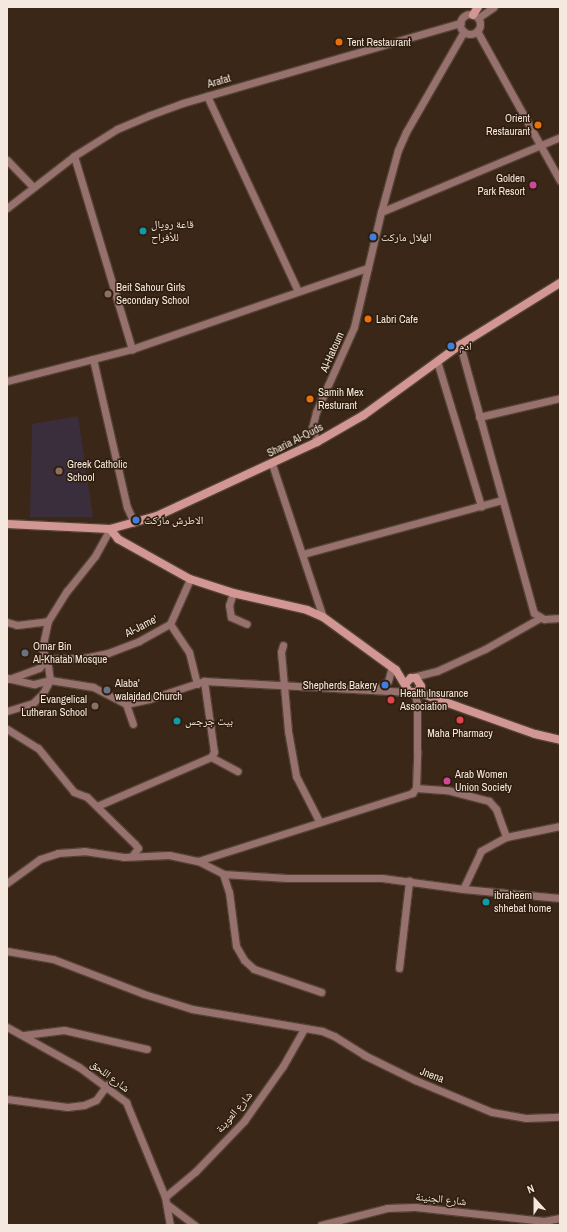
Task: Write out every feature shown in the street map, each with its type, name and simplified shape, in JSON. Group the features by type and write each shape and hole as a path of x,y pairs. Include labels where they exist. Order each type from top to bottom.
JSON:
{"main road":[{"path":"476,16 478,7"},
{"name":"Sharia Al-Quds","path":"7,524 110,529 157,516 272,464 317,442 364,415 460,345 560,283"},
{"path":"110,529 118,539 190,579 233,593 307,610 323,617 394,669 413,692 535,734 560,740"},
{"path":"394,669 413,677 421,683 413,692"},
{"path":"406,683 413,677"}],"street":[{"path":"476,16 480,27 477,32 468,34 464,31 461,24 463,18 476,16 494,7"},
{"name":"Arafat","path":"7,208 32,186 117,128 182,103 461,24"},
{"name":"Al-Hatoum","path":"317,442 312,428 316,412 354,327 381,212 406,132 464,31"},
{"path":"477,32 560,181"},
{"path":"207,96 298,292"},
{"path":"381,212 560,137"},
{"path":"74,156 132,349"},
{"path":"7,160 32,186"},
{"path":"7,380 132,349 367,268"},
{"path":"460,345 530,601 534,613 540,618"},
{"path":"93,359 127,507 134,523"},
{"path":"437,361 480,506"},
{"path":"479,417 560,398"},
{"path":"272,464 323,617"},
{"path":"303,554 502,500"},
{"path":"7,710 33,704 41,697 50,680 47,659 42,649 48,621 67,591 95,556 110,529"},
{"path":"190,579 170,624 189,652 197,684"},
{"path":"233,593 230,605 231,617 247,624"},
{"path":"307,610 313,606 316,597"},
{"path":"413,677 437,670 485,649 540,618 560,618"},
{"path":"7,622 17,625 48,621"},
{"name":"Al-Jame'","path":"47,659 84,658 108,652 139,641 170,624"},
{"path":"283,645 283,685 296,776 319,821"},
{"path":"8,678 39,668 47,659"},
{"path":"382,688 388,681 394,669"},
{"path":"421,683 437,670"},
{"path":"8,678 34,684 50,680 93,687 126,704 150,700 204,681 382,688 413,692 418,716 416,788 412,793 319,821 198,861"},
{"path":"97,806 211,757 214,752 204,681"},
{"path":"382,688 406,683"},
{"path":"126,704 133,724"},
{"path":"7,729 38,748 74,792 88,797 140,849 156,854 198,861 223,874 288,878 382,878 470,890 560,898"},
{"path":"211,757 237,771"},
{"path":"416,788 447,790 489,801 496,809 506,837"},
{"path":"463,889 481,851 506,837 560,826"},
{"path":"7,883 40,859 58,854 84,851 132,856 140,849"},
{"path":"223,874 229,892 236,946 244,960 254,969 322,992"},
{"path":"399,968 409,881"},
{"name":"Jnena","path":"7,951 53,959 124,987 192,1009 276,1022 334,1036 395,1071 492,1112 526,1118 560,1117"},
{"name":"شارع اللحق","path":"7,1027 24,1035 107,1085 126,1102 134,1117 168,1205 170,1225"},
{"name":"شارع العوينة","path":"165,1197 195,1172 244,1121 283,1066 304,1029"},
{"path":"24,1035 64,1030 147,1049"},
{"path":"7,1099 67,1107 84,1105 96,1100 107,1085"},
{"path":"168,1205 195,1225"},
{"name":"شارع الجنينة","path":"321,1225 387,1208 415,1207 544,1221 560,1218"}],"shaded area":[{"name":"Greek Catholic School","path":"78,416 93,517 30,517 32,424"}],"place":[{"name":"Tent Restaurant","path":"339,42"},
{"name":"Orient Restaurant","path":"538,125"},
{"name":"Golden Park Resort","path":"533,185"},
{"name":"قاعة رويال للأفراح","path":"143,231"},
{"name":"الهلال ماركت","path":"373,237"},
{"name":"Beit Sahour Girls Secondary School","path":"108,294"},
{"name":"Labri Cafe","path":"368,319"},
{"name":"ادم","path":"451,346"},
{"name":"Samih Mex Resturant","path":"310,399"},
{"name":"Greek Catholic School","path":"59,471"},
{"name":"الاطرش ماركت","path":"136,520"},
{"name":"Omar Bin Al-Khatab Mosque","path":"25,653"},
{"name":"Shepherds Bakery","path":"385,685"},
{"name":"Alaba' walajdad Church","path":"107,690"},
{"name":"Health Insurance Association","path":"391,700"},
{"name":"Evangelical Lutheran School","path":"95,706"},
{"name":"Maha Pharmacy","path":"460,720"},
{"name":"بيت جرجس","path":"177,721"},
{"name":"Arab Women Union Society","path":"447,781"},
{"name":"ibraheem shhebat home","path":"486,902"}]}
